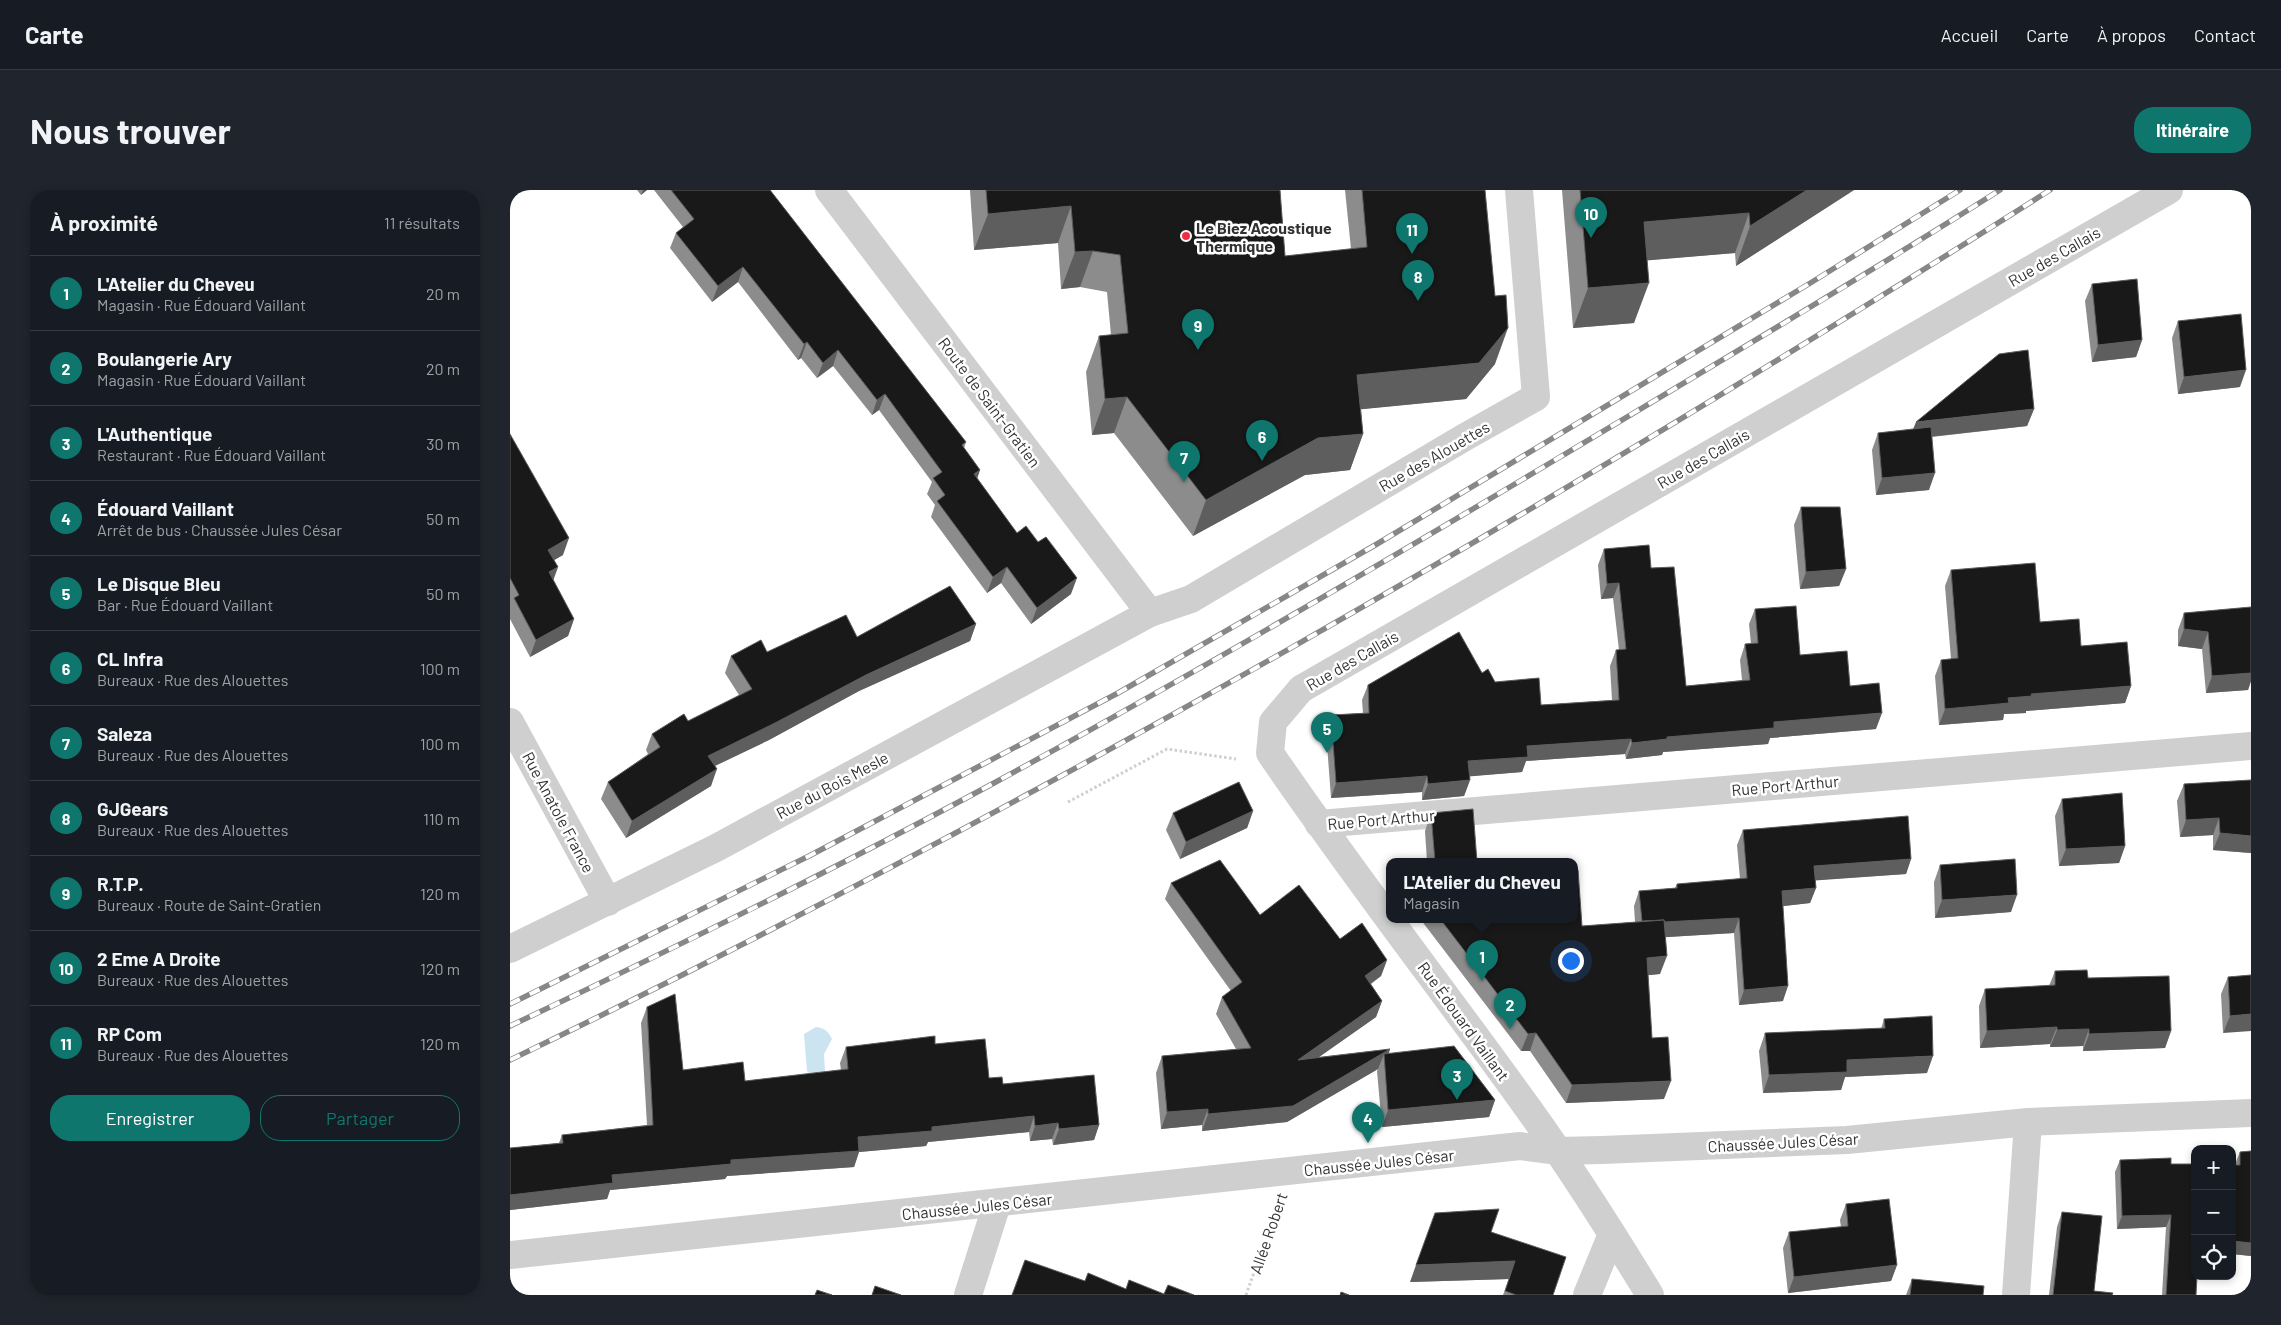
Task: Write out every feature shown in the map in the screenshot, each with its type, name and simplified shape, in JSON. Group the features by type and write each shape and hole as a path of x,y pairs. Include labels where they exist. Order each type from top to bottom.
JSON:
{"street":[{"name":"Route de Saint-Gratien","path":"829,190 1150,613"},
{"name":"Rue des Alouettes","path":"1150,613 1167,609 1203,593 1464,437 1536,397 1520,190"},
{"name":"Rue des Callais","path":"1270,753 1273,722 1301,689 2169,190"},
{"name":"Rue du Bois Mesle","path":"510,949 716,848 1150,613"},
{"name":"Rue Anatole France","path":"510,722 608,902"},
{"name":"Rue Port Arthur","path":"1319,824 2251,746"},
{"name":"Rue Édouard Vaillant","path":"1270,753 1386,916"},
{"name":"Rue Édouard Vaillant","path":"1391,923 1557,1151 1650,1295"},
{"name":"Chaussée Jules César","path":"510,1255 997,1204 1520,1146 1557,1151 1848,1140 2028,1122 2251,1113"},
{"path":"2016,1295 2028,1122"},
{"path":"968,1295 997,1204"},
{"path":"1588,1295 1612,1234"}],"path":[{"path":"1068,802 1167,749 1238,759"},
{"name":"Allée Robert","path":"1246,1295 1289,1172"}],"water":[{"path":"816,1027 826,1030 832,1039 824,1054 825,1072 820,1076 811,1075 807,1071 804,1034"}],"building":[{"path":"671,190 770,190 966,442 962,445 980,470 974,474 1017,533 1026,526 1038,542 1046,537 1077,578 1037,608 1007,567 993,577 937,501 945,495 933,478 942,472 885,394 877,400 838,350 823,363 807,342 804,344 743,267 718,286 676,233 694,219"},
{"path":"986,190 1280,190 1285,256 1367,247 1362,190 1485,190 1495,296 1506,295 1508,328 1479,363 1357,375 1363,434 1318,438 1206,500 1127,397 1105,399 1099,336 1128,333 1120,255 1093,251 1075,252 1071,206 988,214"},
{"path":"1580,190 1807,190 1750,226 1749,213 1644,222 1649,283 1588,288"},
{"path":"2137,279 2142,340 2098,345 2092,284"},
{"path":"2241,314 2246,370 2184,377 2178,321"},
{"path":"2028,350 2034,409 1916,422 1999,354"},
{"path":"1931,427 1935,473 1882,478 1878,433"},
{"path":"510,434 569,538 548,550 558,567 549,572 574,619 536,640 514,598 519,595 510,578"},
{"path":"1801,507 1840,507 1846,569 1806,572"},
{"path":"1649,545 1651,568 1674,567 1686,686 1750,680 1745,644 1758,643 1755,609 1796,606 1800,655 1847,651 1850,686 1879,683 1882,713 1774,722 1774,728 1667,737 1667,739 1632,743 1631,739 1527,746 1528,757 1468,761 1470,780 1428,784 1427,776 1336,783 1331,715 1369,713 1368,685 1459,632 1482,673 1488,669 1495,682 1539,678 1541,705 1619,700 1616,650 1626,649 1619,583 1607,584 1604,549"},
{"path":"2035,563 2040,622 2079,619 2081,646 2127,642 2131,686 2031,694 2032,696 2008,698 2009,703 1945,709 1941,660 1958,658 1951,570"},
{"path":"950,586 976,624 866,675 708,756 717,769 632,821 608,782 660,747 652,734 684,714 688,721 752,689 731,656 761,640 767,652 846,615 857,637"},
{"path":"2251,607 2251,673 2212,676 2208,632 2184,629 2184,613"},
{"path":"2251,780 2251,836 2220,833 2219,818 2186,820 2184,784"},
{"path":"1239,782 1253,811 1186,842 1173,813"},
{"path":"2122,793 2125,846 2066,849 2062,799"},
{"path":"1473,809 1477,858 1435,858 1431,813"},
{"path":"1908,816 1911,859 1814,866 1816,888 1782,891 1788,986 1744,990 1739,918 1664,922 1664,920 1642,921 1639,891 1677,888 1677,884 1747,878 1743,830"},
{"path":"2015,859 2017,895 1942,900 1940,865"},
{"path":"1220,860 1260,915 1299,885 1340,939 1362,923 1387,960 1365,976 1382,1001 1298,1060 1390,1049 1293,1106 1208,1114 1208,1109 1167,1112 1162,1056 1251,1048 1222,997 1242,982 1171,883"},
{"path":"1578,870 1582,926 1664,920 1667,956 1647,958 1652,1038 1668,1037 1671,1081 1572,1085 1536,1033 1528,1034 1443,923 1578,923"},
{"path":"2087,970 2088,978 2169,976 2171,1031 2089,1034 2089,1029 2057,1030 2057,1027 1987,1031 1985,989 2055,985 2055,971"},
{"path":"2251,975 2251,1014 2230,1016 2228,977"},
{"path":"675,994 683,1070 743,1062 745,1081 848,1069 846,1047 935,1036 935,1044 985,1039 989,1078 1002,1077 1003,1084 1094,1075 1099,1125 1059,1129 1058,1123 1035,1126 1034,1116 932,1127 932,1131 858,1137 859,1151 731,1160 731,1164 612,1175 613,1183 510,1195 510,1148 563,1143 562,1135 653,1125 647,1007"},
{"path":"1932,1016 1933,1056 1847,1060 1847,1072 1769,1075 1765,1033 1885,1028 1884,1019"},
{"path":"1454,1046 1495,1100 1388,1110 1384,1054"},
{"path":"2251,1151 2251,1243 2236,1241 2236,1165 2240,1165 2240,1152"},
{"path":"2171,1158 2171,1164 2191,1164 2191,1280 2197,1280 2196,1295 2166,1295 2171,1215 2122,1216 2120,1160"},
{"path":"1889,1199 1897,1265 1794,1277 1789,1232 1848,1226 1846,1204"},
{"path":"1499,1209 1491,1232 1566,1257 1553,1295 1516,1295 1505,1291 1515,1261 1416,1265 1435,1213"},
{"path":"2062,1212 2102,1216 2094,1291 2113,1293 2112,1295 2053,1295"},
{"path":"1025,1260 1085,1281 1088,1273 1126,1289 1129,1280 1164,1294 1168,1285 1194,1295 1012,1295"},
{"path":"1912,1279 1984,1286 1983,1295 1910,1295"},
{"path":"875,1286 901,1295 872,1295"},
{"path":"817,1290 832,1295 815,1295"}],"railway":[{"path":"510,1004 809,856 1118,693 1377,544 1812,282 1960,190"},
{"path":"510,1026 693,938 814,877 994,783 1137,704 1490,499 1836,292 2000,190"},
{"path":"510,1060 708,962 905,860 1099,755 1292,647 1674,423 1863,308 2050,190"}],"place":[{"name":"Le Biez Acoustique Thermique","path":"1186,236"},
{"name":"2 Eme A Droite","path":"1591,238"},
{"name":"RP Com","path":"1412,254"},
{"name":"GJGears","path":"1418,301"},
{"name":"R.T.P.","path":"1198,350"},
{"name":"CL Infra","path":"1262,461"},
{"name":"Saleza","path":"1184,482"},
{"name":"Le Disque Bleu","path":"1327,753"},
{"name":"L'Atelier du Cheveu","path":"1482,981"},
{"name":"Boulangerie Ary","path":"1510,1029"},
{"name":"L'Authentique","path":"1457,1100"},
{"name":"Édouard Vaillant","path":"1368,1143"}]}
